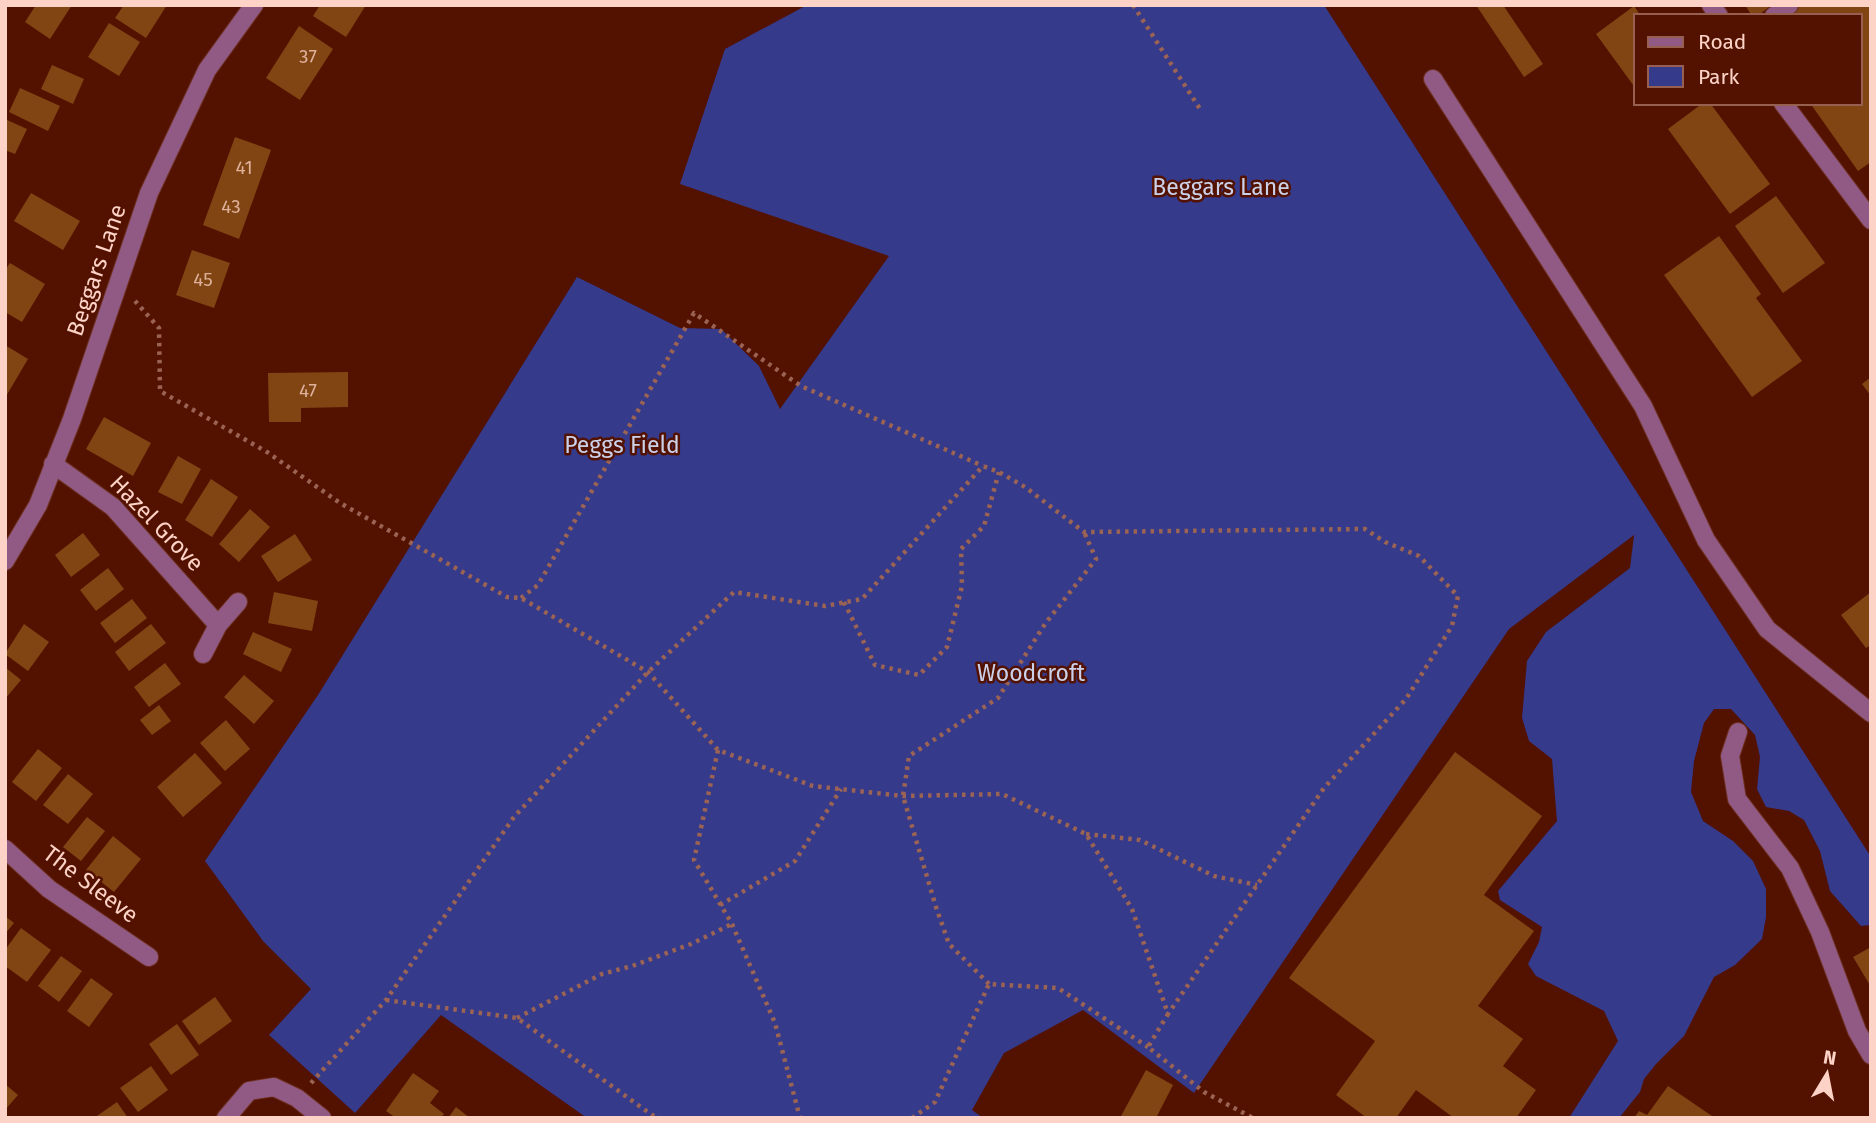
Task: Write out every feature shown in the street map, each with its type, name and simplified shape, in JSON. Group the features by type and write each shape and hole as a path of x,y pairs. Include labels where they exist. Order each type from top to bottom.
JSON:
{"street":[{"name":"Beggars Lane","path":"5,561 38,505 72,419 149,193 207,70 254,5"},
{"path":"1433,79 1643,406 1706,540 1767,629 1871,713"},
{"path":"1785,105 1871,220"},
{"name":"Hazel Grove","path":"53,464 113,507 218,625"},
{"path":"203,654 218,625 238,602"},
{"path":"1738,732 1730,756 1737,799 1790,868 1820,932 1857,1031 1871,1055"},
{"name":"The Sleeve","path":"5,849 50,888 149,957"},
{"path":"226,1118 249,1091 274,1087 297,1098 322,1118"}],"path":[{"path":"1133,5 1202,112"},
{"path":"118,282 159,328 160,391 267,452 340,503 507,597 521,598 648,672 718,750 813,786 903,796 1002,794 1086,834 1140,840 1214,876 1257,885"},
{"path":"521,598 538,585 694,313 801,386 999,472 1025,487 1084,532 1096,559 1045,624 998,698 909,756 903,796 949,944 989,984 1058,988 1148,1047 1204,1092 1253,1118"},
{"path":"297,1098 386,1000 514,817 648,672 734,592 825,606 862,599 983,466"},
{"path":"844,602 875,665 919,675 947,647 962,586 961,549 984,526 999,472"},
{"path":"1084,532 1365,530 1385,542 1419,556 1458,596 1452,626 1406,699 1324,788 1148,1047"},
{"path":"718,750 694,860 732,924 775,1023 800,1118"},
{"path":"720,905 795,861 841,789"},
{"path":"1086,834 1132,909 1168,1014"},
{"path":"517,1018 602,974 691,944 732,924"},
{"path":"912,1118 935,1102 989,984"},
{"path":"386,1000 517,1018 652,1115 660,1118"}],"green space":[{"path":"807,5 1324,5 1871,857 1871,925 1861,926 1830,891 1820,851 1804,820 1789,811 1766,807 1757,789 1760,757 1755,735 1731,709 1714,709 1704,723 1694,761 1691,792 1703,821 1733,841 1753,861 1766,889 1766,917 1762,939 1735,965 1714,977 1684,1036 1644,1079 1640,1092 1619,1118 1569,1118 1618,1041 1604,1011 1536,976 1528,964 1539,942 1542,927 1500,900 1498,891 1557,821 1552,759 1529,741 1522,718 1527,661 1546,632 1630,568 1634,535 1509,629 1194,1093 1083,1010 1004,1053 972,1110 983,1118 587,1118 441,1015 355,1113 269,1035 311,989 263,941 205,861 318,695 577,277 680,328 721,329 759,366 780,409 889,256 680,184 725,49"}],"building":[{"path":"36,5 72,5 50,39 25,22"},
{"path":"124,5 167,5 146,38 115,18"},
{"path":"320,5 366,5 346,37 313,16"},
{"path":"1476,5 1503,5 1543,64 1524,77"},
{"path":"1745,5 1772,5 1760,14 1751,14"},
{"path":"1800,5 1871,5 1871,162 1858,171 1811,105 1862,105 1862,14 1788,14"},
{"path":"1634,6 1640,14 1634,14 1634,86 1596,34"},
{"path":"109,23 140,42 119,76 88,57"},
{"path":"299,26 333,49 300,100 266,78"},
{"path":"52,65 84,79 73,104 41,89"},
{"path":"20,88 60,106 48,131 9,112"},
{"path":"1700,105 1711,105 1770,184 1730,214 1668,129"},
{"path":"5,119 27,129 15,154 5,150"},
{"path":"235,137 271,150 239,239 203,225"},
{"path":"31,193 80,221 63,250 14,221"},
{"path":"1776,196 1825,263 1783,293 1735,226"},
{"path":"1719,236 1761,294 1756,298 1802,361 1752,397 1664,275"},
{"path":"192,250 230,263 214,308 176,295"},
{"path":"10,263 45,284 22,322 5,312 5,270"},
{"path":"5,345 28,359 5,398"},
{"path":"348,372 348,407 301,408 301,422 269,422 268,373"},
{"path":"1871,377 1871,396 1862,384"},
{"path":"104,417 151,443 133,476 86,449"},
{"path":"178,456 201,469 182,504 158,492"},
{"path":"211,479 238,497 212,537 185,520"},
{"path":"250,509 270,527 239,562 219,544"},
{"path":"83,533 100,555 71,577 55,555"},
{"path":"295,534 312,560 278,582 261,556"},
{"path":"108,568 124,589 96,611 80,590"},
{"path":"274,592 318,601 312,631 268,623"},
{"path":"1871,592 1871,645 1866,648 1841,615"},
{"path":"132,599 147,618 115,643 100,623"},
{"path":"24,624 49,642 28,671 5,654"},
{"path":"151,624 166,643 129,671 115,652"},
{"path":"253,632 292,649 281,672 243,654"},
{"path":"165,663 181,684 149,707 134,687"},
{"path":"5,667 21,680 5,699"},
{"path":"244,675 274,701 254,724 224,697"},
{"path":"159,705 171,721 152,735 140,720"},
{"path":"226,720 250,749 225,771 200,743"},
{"path":"38,749 62,768 36,801 12,782"},
{"path":"1455,752 1542,816 1484,895 1534,931 1478,1006 1523,1039 1503,1066 1536,1090 1516,1118 1454,1118 1416,1090 1396,1118 1367,1118 1336,1095 1375,1041 1289,978"},
{"path":"195,753 222,783 183,817 157,787"},
{"path":"68,774 93,794 68,824 43,805"},
{"path":"87,817 105,831 81,861 63,847"},
{"path":"113,836 141,859 114,892 86,870"},
{"path":"5,916 14,923 5,934"},
{"path":"21,928 51,950 27,982 5,966 5,950"},
{"path":"1871,947 1871,987 1853,957"},
{"path":"61,956 82,971 59,1002 38,986"},
{"path":"91,978 113,994 89,1027 67,1011"},
{"path":"215,997 232,1021 199,1045 182,1021"},
{"path":"177,1024 199,1055 171,1075 149,1044"},
{"path":"151,1066 168,1090 138,1112 120,1088"},
{"path":"1146,1070 1173,1085 1156,1118 1120,1118"},
{"path":"413,1073 439,1091 430,1103 444,1114 441,1118 396,1118 386,1111"},
{"path":"5,1084 18,1095 5,1110"},
{"path":"1668,1086 1715,1118 1634,1118 1639,1111 1647,1115"},
{"path":"117,1102 128,1118 94,1118"},
{"path":"456,1107 470,1118 448,1118"}],"park label":[{"name":"Peggs Field","path":"622,445"},
{"name":"Woodcroft","path":"1031,673"}]}
